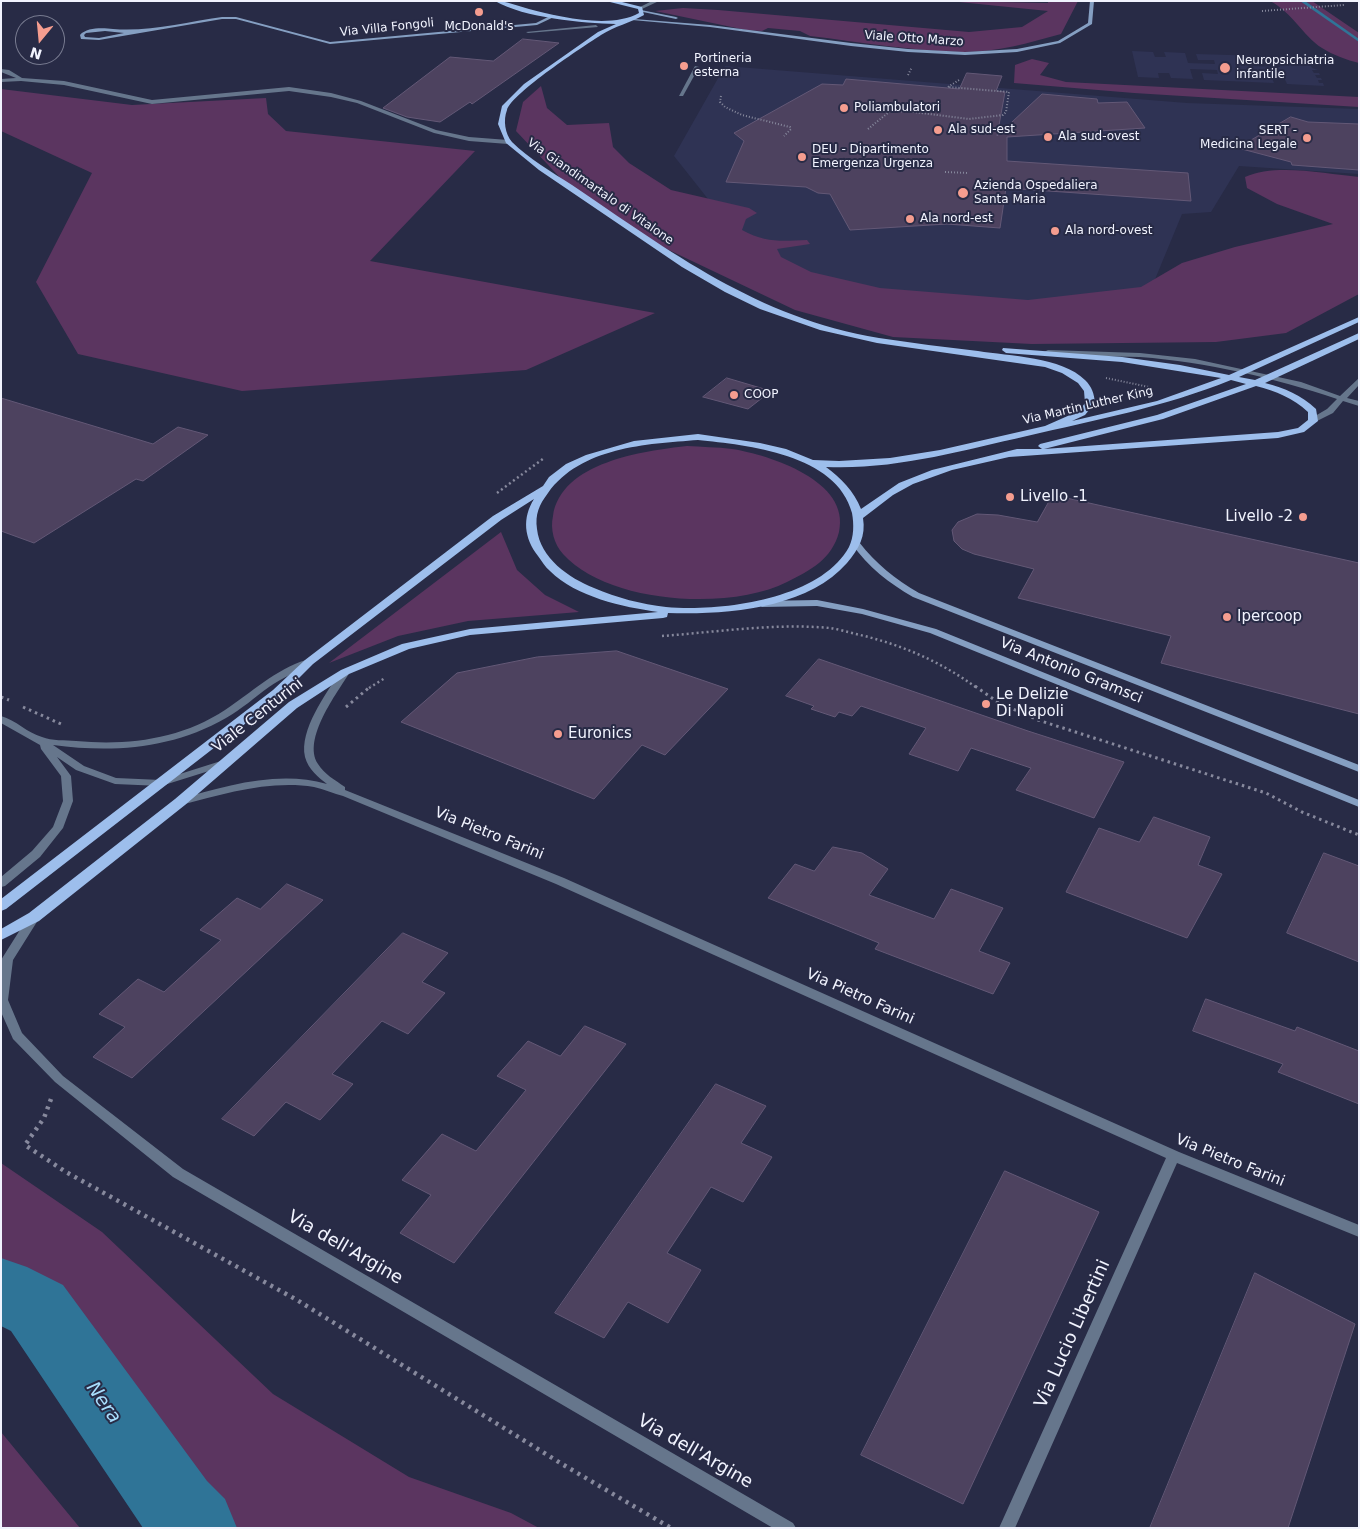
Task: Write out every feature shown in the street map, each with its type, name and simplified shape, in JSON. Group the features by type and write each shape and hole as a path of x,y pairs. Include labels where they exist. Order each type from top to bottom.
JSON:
{"main road":[{"path":"498,1 518,8 596,27 634,20 640,17 642,9 630,3 609,1"},
{"name":"Via Giandimartalo di Vitalone","path":"624,22 596,27 557,65 526,85 504,107 501,124 508,142 542,168 685,265 728,290 763,307 823,328"},
{"name":"Via Martin Luther King","path":"810,463 832,465 881,463 936,455 1116,414 1180,396 1275,358 1359,319"},
{"path":"823,328 986,349 1140,360 1282,390 1303,400 1313,411 1313,421 1301,430 1278,435 1009,454"},
{"path":"823,328 901,344 1029,360 1065,371 1081,381 1089,391 1090,402 1082,413 1049,428"},
{"name":"Via Martin Luther King","path":"859,516 883,497 909,482 957,466 1130,425 1197,406 1295,367 1359,336"},
{"path":"698,437 739,440 777,449 810,463 834,478 850,496 859,516 856,544 837,569 805,590 762,604 732,610 700,612 643,607 593,592 555,570 534,543 531,514 545,488 560,473 580,461 615,448 655,440 698,437"},
{"name":"Viale Centurini","path":"1,906 277,693 309,662 497,518 545,488"},
{"name":"Viale Centurini","path":"1,935 34,917 180,802 224,762 293,705 345,672 406,646 470,632 700,612"}],"street":[{"path":"642,9 656,1"},
{"name":"Viale Otto Marzo","path":"634,20 709,26 903,50 955,53 996,52 1042,47 1076,36 1090,24 1092,1"},
{"name":"Viale Otto Marzo","path":"642,9 709,26"},
{"name":"Via Villa Fongoli","path":"135,32 105,30 85,32 82,35 84,38 99,39 222,18 236,18 330,43 537,24 554,16"},
{"name":"Via Giandimartalo di Vitalone","path":"528,32 596,27"},
{"path":"681,95 697,67"},
{"path":"1,70 7,71 21,80"},
{"path":"1,81 21,80 64,83 152,102 290,89 331,95 359,102 434,131 469,139 508,142"},
{"path":"1048,352 1115,353 1195,361 1298,384 1359,404"},
{"path":"1313,421 1330,411 1359,380"},
{"name":"Via Antonio Gramsci","path":"856,544 869,563 892,581 916,595 1359,769"},
{"name":"Via Antonio Gramsci","path":"762,604 817,603 863,612 933,631 1359,804"},
{"path":"39,740 83,747 128,747 176,737 223,716 268,684 309,662"},
{"name":"Via Pietro Farini","path":"345,672 320,713 310,738 310,759 323,776 348,794"},
{"path":"1,719 39,740 80,768 115,781 161,783 224,762"},
{"path":"1,883 36,854 58,828 68,801 66,776 39,740"},
{"name":"Via Pietro Farini","path":"180,802 233,787 270,782 314,784 348,794 560,880 1174,1156 1359,1232"},
{"name":"Via dell'Argine","path":"34,917 7,960 2,1000 18,1036 59,1079 178,1173 788,1528"},
{"name":"Via Lucio Libertini","path":"1007,1528 1174,1156"}],"path":[{"path":"1262,11 1344,5"},
{"path":"868,128 889,112 905,111 969,119 1003,115 1006,112 1009,92 948,87 957,84 959,80"},
{"path":"721,96 720,102 722,105 736,112 754,119 790,127 791,129 784,136"},
{"path":"945,172 969,173"},
{"path":"490,499 549,456"},
{"path":"660,636 784,627 831,628 884,640 911,650 952,670 999,703 1038,720 1266,794 1302,812 1359,835"},
{"path":"320,713 349,706 370,687 386,677"},
{"path":"1,697 10,701"},
{"path":"19,705 64,725"},
{"path":"59,1079 44,1118 25,1145 66,1172 297,1300 562,1464 671,1528"}],"shaded area":[{"path":"949,1 1048,3 1048,1 1078,1 1061,34 1025,44 976,52 925,50 810,36 800,31 768,28 762,31 746,30 655,11 683,8 718,10 969,32 1022,27 1048,11"},
{"path":"1270,1 1312,1 1359,33 1359,63 1340,57 1322,48 1292,18"},
{"name":"Neuropsichiatria infantile","path":"1132,51 1153,52 1155,57 1166,57 1164,52 1185,53 1188,63 1215,64 1214,60 1198,60 1196,54 1264,56 1267,63 1251,62 1252,66 1280,67 1275,57 1312,59 1308,60 1312,68 1318,70 1312,70 1314,73 1319,73 1320,75 1315,75 1317,78 1321,78 1322,80 1318,80 1319,83 1323,83 1324,86 1287,84 1282,73 1255,72 1256,75 1271,76 1274,83 1204,80 1202,73 1218,74 1217,70 1190,69 1193,79 1171,78 1169,73 1158,73 1159,78 1138,77"},
{"path":"1032,59 1049,63 1040,75 1066,82 1359,97 1359,107 1134,93 1014,83 1015,65"},
{"name":"Azienda Ospedaliera Santa Maria","path":"725,66 1187,103 1359,109 1359,174 1239,166 1211,212 1182,214 1151,289 1034,303 838,287 746,247 674,156"},
{"path":"541,86 547,108 567,125 609,123 613,147 629,163 671,190 749,208 757,213 746,219 742,230 759,237 781,241 807,240 810,244 777,249 781,257 811,272 880,288 1028,300 1141,287 1182,263 1235,247 1333,224 1277,204 1247,188 1245,177 1257,173 1286,170 1359,177 1359,294 1286,333 1216,342 1032,344 893,337 795,310 652,242 567,185 516,131 523,102"},
{"path":"1,89 132,105 266,98 268,114 286,131 475,151 370,261 655,313 526,370 242,391 78,354 36,282 92,173 1,131"},
{"path":"687,446 732,449 766,457 786,464 820,485 833,498 839,514 839,532 826,557 804,573 763,591 734,597 703,599 670,598 609,584 583,571 563,554 555,541 552,521 559,498 571,483 587,471 627,456"},
{"path":"501,532 517,570 545,595 579,612 468,621 398,636 329,663"},
{"path":"1,1163 102,1232 273,1394 409,1477 511,1513 539,1528 227,1528 21,1282 1,1270"},
{"path":"1,1432 80,1528 1,1528"}],"building":[{"path":"523,39 559,43 472,104 470,102 440,122 407,117 383,108 450,57 493,61"},
{"path":"967,73 1002,76 996,91 1005,92 997,136 1042,94 1097,99 1098,103 1127,102 1145,128 1007,137 1007,161 1188,173 1191,201 1006,188 1000,228 947,224 850,230 830,194 818,193 806,187 726,182 744,141 734,133 822,84 843,85 846,79 959,89"},
{"name":"SERT - Medicina Legale","path":"1291,117 1308,122 1359,124 1359,170 1292,165 1291,162 1238,148"},
{"path":"727,378 771,391 748,409 703,397"},
{"path":"1,398 153,444 178,427 208,435 143,481 136,479 34,543 1,531"},
{"name":"Ipercoop","path":"1053,495 1359,563 1359,714 1161,663 1171,636 1018,598 1034,569 974,554 962,549 954,541 952,530 958,522 977,514 998,515 1037,522"},
{"name":"Euronics","path":"617,651 728,689 665,755 642,745 594,799 401,722 457,673 537,657"},
{"path":"819,659 1124,762 1094,818 1016,790 1031,768 971,748 958,771 909,754 926,728 861,706 852,716 839,712 835,717 811,709 814,706 786,696"},
{"path":"1154,817 1210,837 1198,865 1222,874 1187,938 1066,892 1099,828 1139,842"},
{"path":"833,847 862,853 888,869 869,895 934,919 951,889 1003,908 979,951 1010,963 993,994 875,949 879,943 768,898 795,864 814,871"},
{"path":"1324,853 1359,866 1359,962 1287,933"},
{"path":"287,884 323,900 132,1078 93,1057 125,1027 99,1014 138,979 164,992 221,940 200,930 237,898 260,909"},
{"path":"403,933 448,953 422,982 445,993 408,1034 382,1021 332,1074 353,1084 320,1120 286,1102 254,1136 222,1119"},
{"path":"1206,999 1295,1031 1297,1027 1359,1051 1359,1104 1278,1072 1283,1064 1193,1031"},
{"path":"585,1026 626,1044 454,1263 400,1233 431,1195 402,1180 442,1134 476,1151 526,1090 497,1076 528,1041 560,1056"},
{"path":"716,1084 766,1106 741,1143 772,1157 743,1202 711,1187 667,1253 701,1270 668,1323 628,1302 604,1338 555,1313"},
{"path":"1005,1171 1099,1212 963,1504 861,1455"},
{"path":"1255,1273 1355,1324 1288,1528 1150,1528"}],"waterway":[{"path":"1302,1 1359,41"},
{"name":"Nera","path":"1,1290 37,1308 178,1509 196,1528"}],"place":[{"name":"McDonald's","path":"479,12"},
{"name":"Portineria esterna","path":"684,66"},
{"name":"Neuropsichiatria infantile","path":"1225,68"},
{"name":"Poliambulatori","path":"844,108"},
{"name":"Ala sud-est","path":"938,130"},
{"name":"Ala sud-ovest","path":"1048,137"},
{"name":"SERT - Medicina Legale","path":"1307,138"},
{"name":"DEU - Dipartimento Emergenza Urgenza","path":"802,157"},
{"name":"Azienda Ospedaliera Santa Maria","path":"963,193"},
{"name":"Ala nord-est","path":"910,219"},
{"name":"Ala nord-ovest","path":"1055,231"},
{"name":"COOP","path":"734,395"},
{"name":"Livello -1","path":"1010,497"},
{"name":"Livello -2","path":"1303,517"},
{"name":"Ipercoop","path":"1227,617"},
{"name":"Le Delizie Di Napoli","path":"986,704"},
{"name":"Euronics","path":"558,734"}]}
